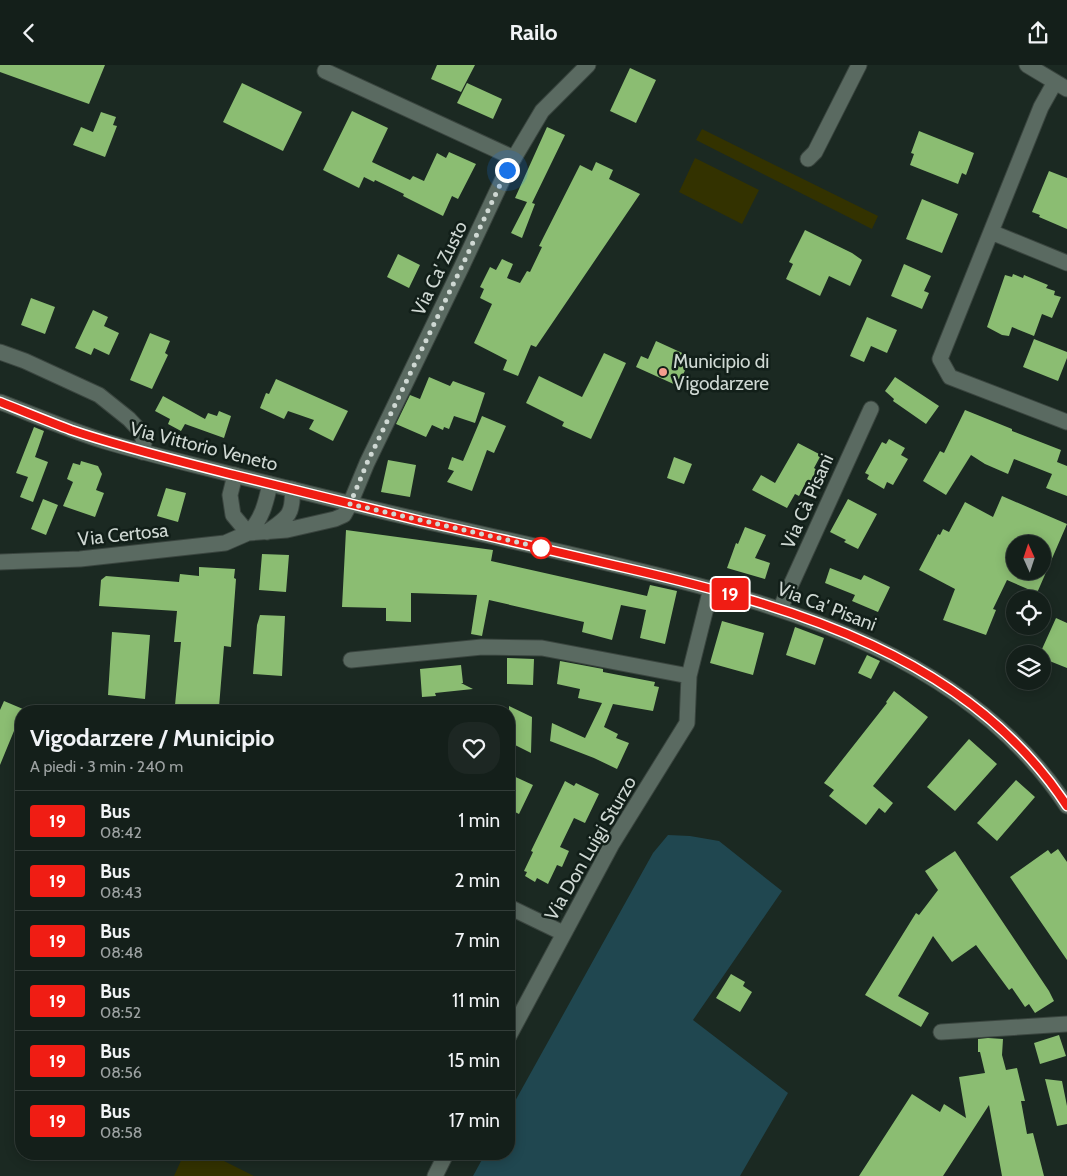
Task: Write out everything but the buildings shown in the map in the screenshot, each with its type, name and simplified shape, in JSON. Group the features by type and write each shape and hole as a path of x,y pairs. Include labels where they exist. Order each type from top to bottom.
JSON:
{"street":[{"name":"Via Ca' Zusto","path":"350,504 371,454 514,158 542,111 588,65"},
{"path":"808,159 815,152 859,65"},
{"path":"1028,65 1061,85 1041,107 940,359 950,377 1067,422"},
{"path":"325,71 514,158"},
{"path":"991,232 1067,263"},
{"path":"0,352 25,361 99,395 141,432 144,443 142,452"},
{"name":"Via Vittorio Veneto","path":"0,402 67,428 142,452 402,516"},
{"name":"Via Cà Pisani","path":"780,609 871,409"},
{"path":"234,475 230,495 233,515 248,533 256,526 264,508 270,484"},
{"path":"267,532 287,517 291,510 292,489"},
{"name":"Via Certosa","path":"0,562 80,559 225,543 248,533 287,530 335,519 344,515 350,504"},
{"name":"Via Ca' Pisani","path":"402,516 711,588 780,609 860,639 892,654 923,672 975,707 1017,745 1065,800"},
{"name":"Via Don Luigi Sturzo","path":"515,1025 612,844 687,723 689,676 711,588"},
{"path":"351,660 482,647 542,648 689,676"},
{"path":"515,910 563,933"},
{"path":"941,1032 1067,1024"},
{"path":"435,1176 443,1160"}],"shaded area":[{"path":"702,129 878,216 872,229 696,140"},
{"path":"695,158 759,190 742,224 679,192"},
{"path":"181,1160 222,1160 254,1176 174,1176"}],"water":[{"path":"668,835 690,836 719,841 782,891 693,1020 788,1093 740,1176 473,1176 482,1160 515,1160 515,1101 653,853"}],"bus line":[{"name":"19","path":"0,402 67,428 142,452 309,494 711,588 821,623 892,654 923,672 975,707 1034,763 1067,806"}],"place":[{"name":"Municipio di Vigodarzere","path":"663,372"}],"route":[{"path":"507,170 367,463 350,504 543,548 541,548"}]}
